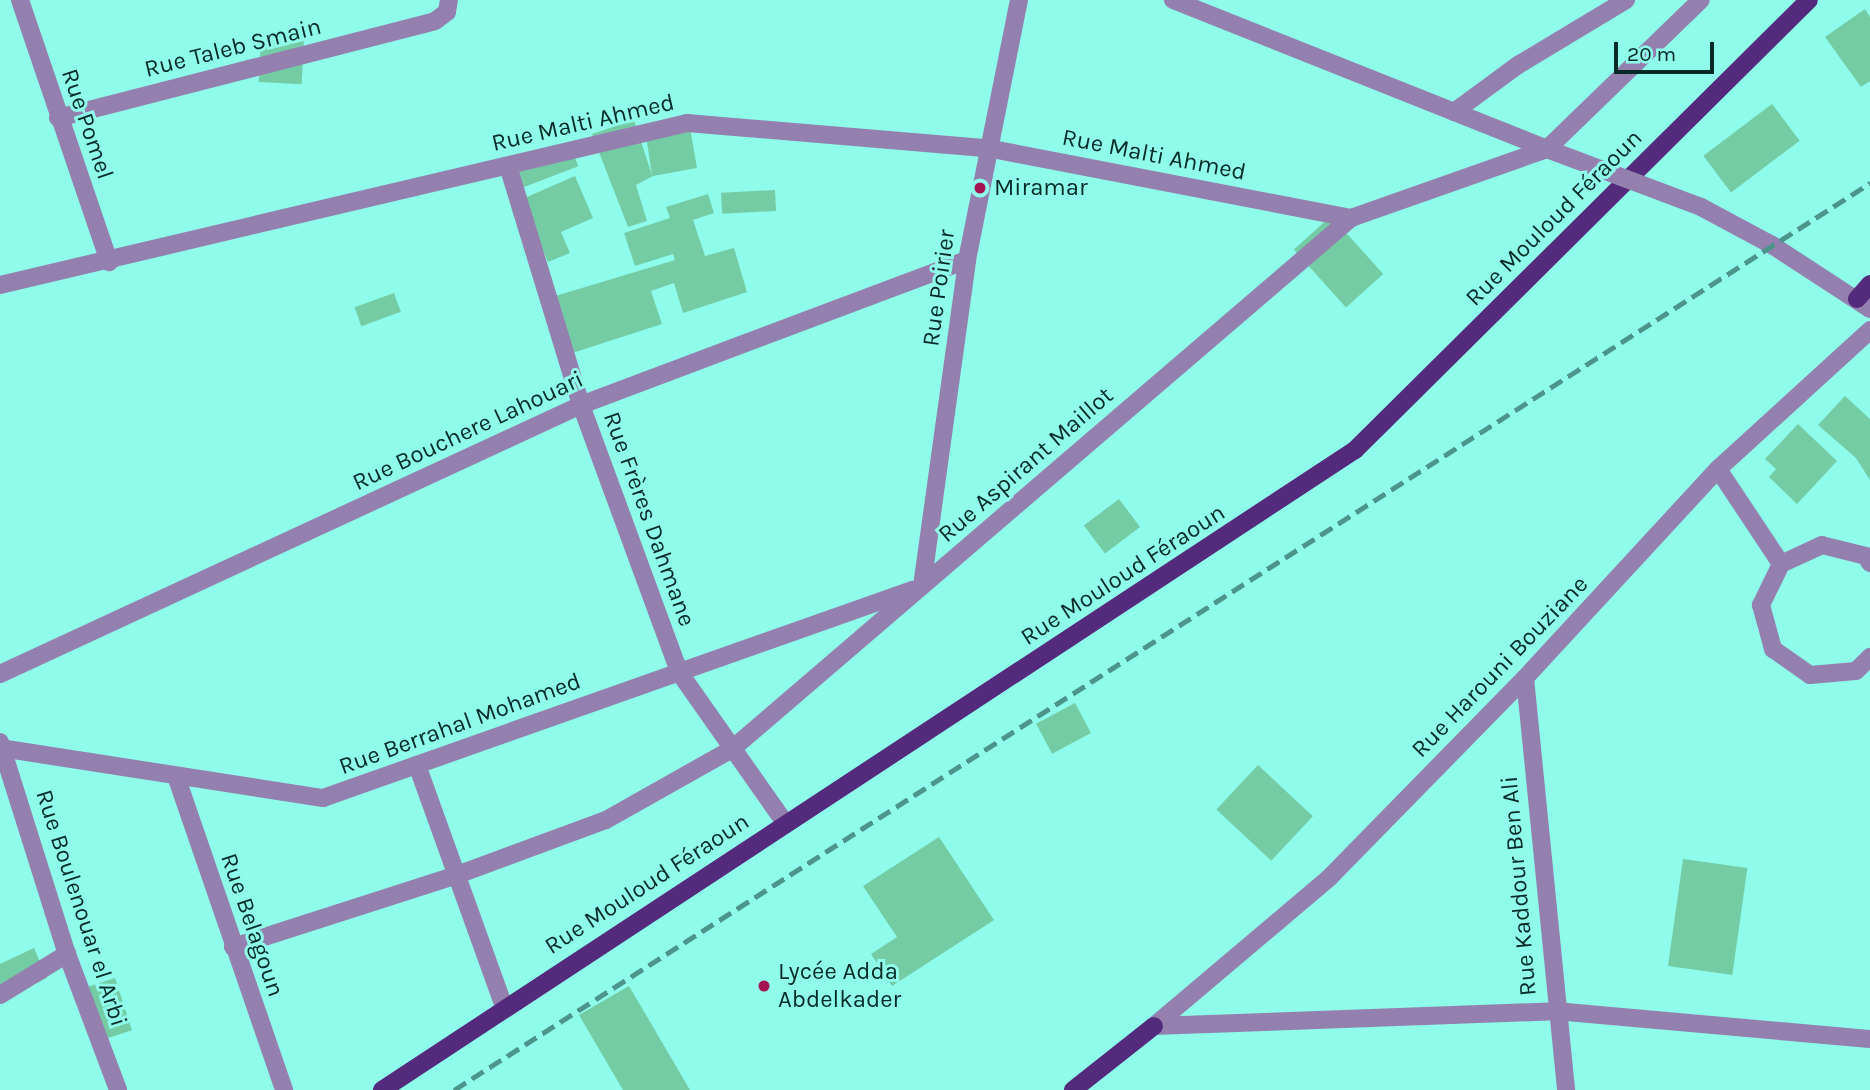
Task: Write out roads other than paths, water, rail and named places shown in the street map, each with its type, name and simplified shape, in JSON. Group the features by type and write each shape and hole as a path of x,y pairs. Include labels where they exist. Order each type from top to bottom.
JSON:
{"main road":[{"name":"Rue Mouloud Féraoun","path":"382,1090 785,823 1255,520 1354,450 1809,0"},
{"path":"1864,304 1870,284"},
{"path":"1073,1090 1154,1026"}],"street":[{"name":"Rue Pomel","path":"20,0 109,262"},
{"name":"Rue Taleb Smain","path":"58,118 435,21 447,12 449,0"},
{"name":"Rue Poirier","path":"922,586 967,260 987,148 1019,0"},
{"path":"1174,0 1547,149 1701,207 1864,304"},
{"path":"1454,112 1518,65 1626,0"},
{"path":"1352,218 1547,149 1701,0"},
{"name":"Rue Malti Ahmed","path":"0,285 109,262 687,123 987,148 1352,218"},
{"name":"Rue Frères Dahmane","path":"508,166 581,405 679,672 785,823"},
{"name":"Rue Aspirant Maillot","path":"233,947 457,875 606,820 732,749 1352,218"},
{"name":"Rue Bouchere Lahouari","path":"0,674 581,405 967,260"},
{"name":"Rue Harouni Bouziane","path":"1154,1026 1329,878 1525,678 1718,469 1870,330"},
{"path":"1718,469 1781,564"},
{"path":"1870,563 1866,556 1822,545 1781,564 1761,606 1773,649 1810,675 1856,671 1870,657"},
{"name":"Rue Berrahal Mohamed","path":"1,747 323,798 922,586"},
{"name":"Rue Kaddour Ben Ali","path":"1525,678 1555,1011 1566,1090"},
{"name":"Rue Boulenouar el Arbi","path":"1,747 67,954 118,1090"},
{"path":"417,765 504,1007"},
{"name":"Rue Belagoun","path":"176,776 284,1090"},
{"path":"0,995 67,954"},
{"path":"1154,1026 1555,1011 1870,1039"}],"railway":[{"path":"454,1090 1870,183"}],"place":[{"name":"Miramar","path":"980,188"},
{"name":"Lycée Adda Abdelkader","path":"764,986"}]}
